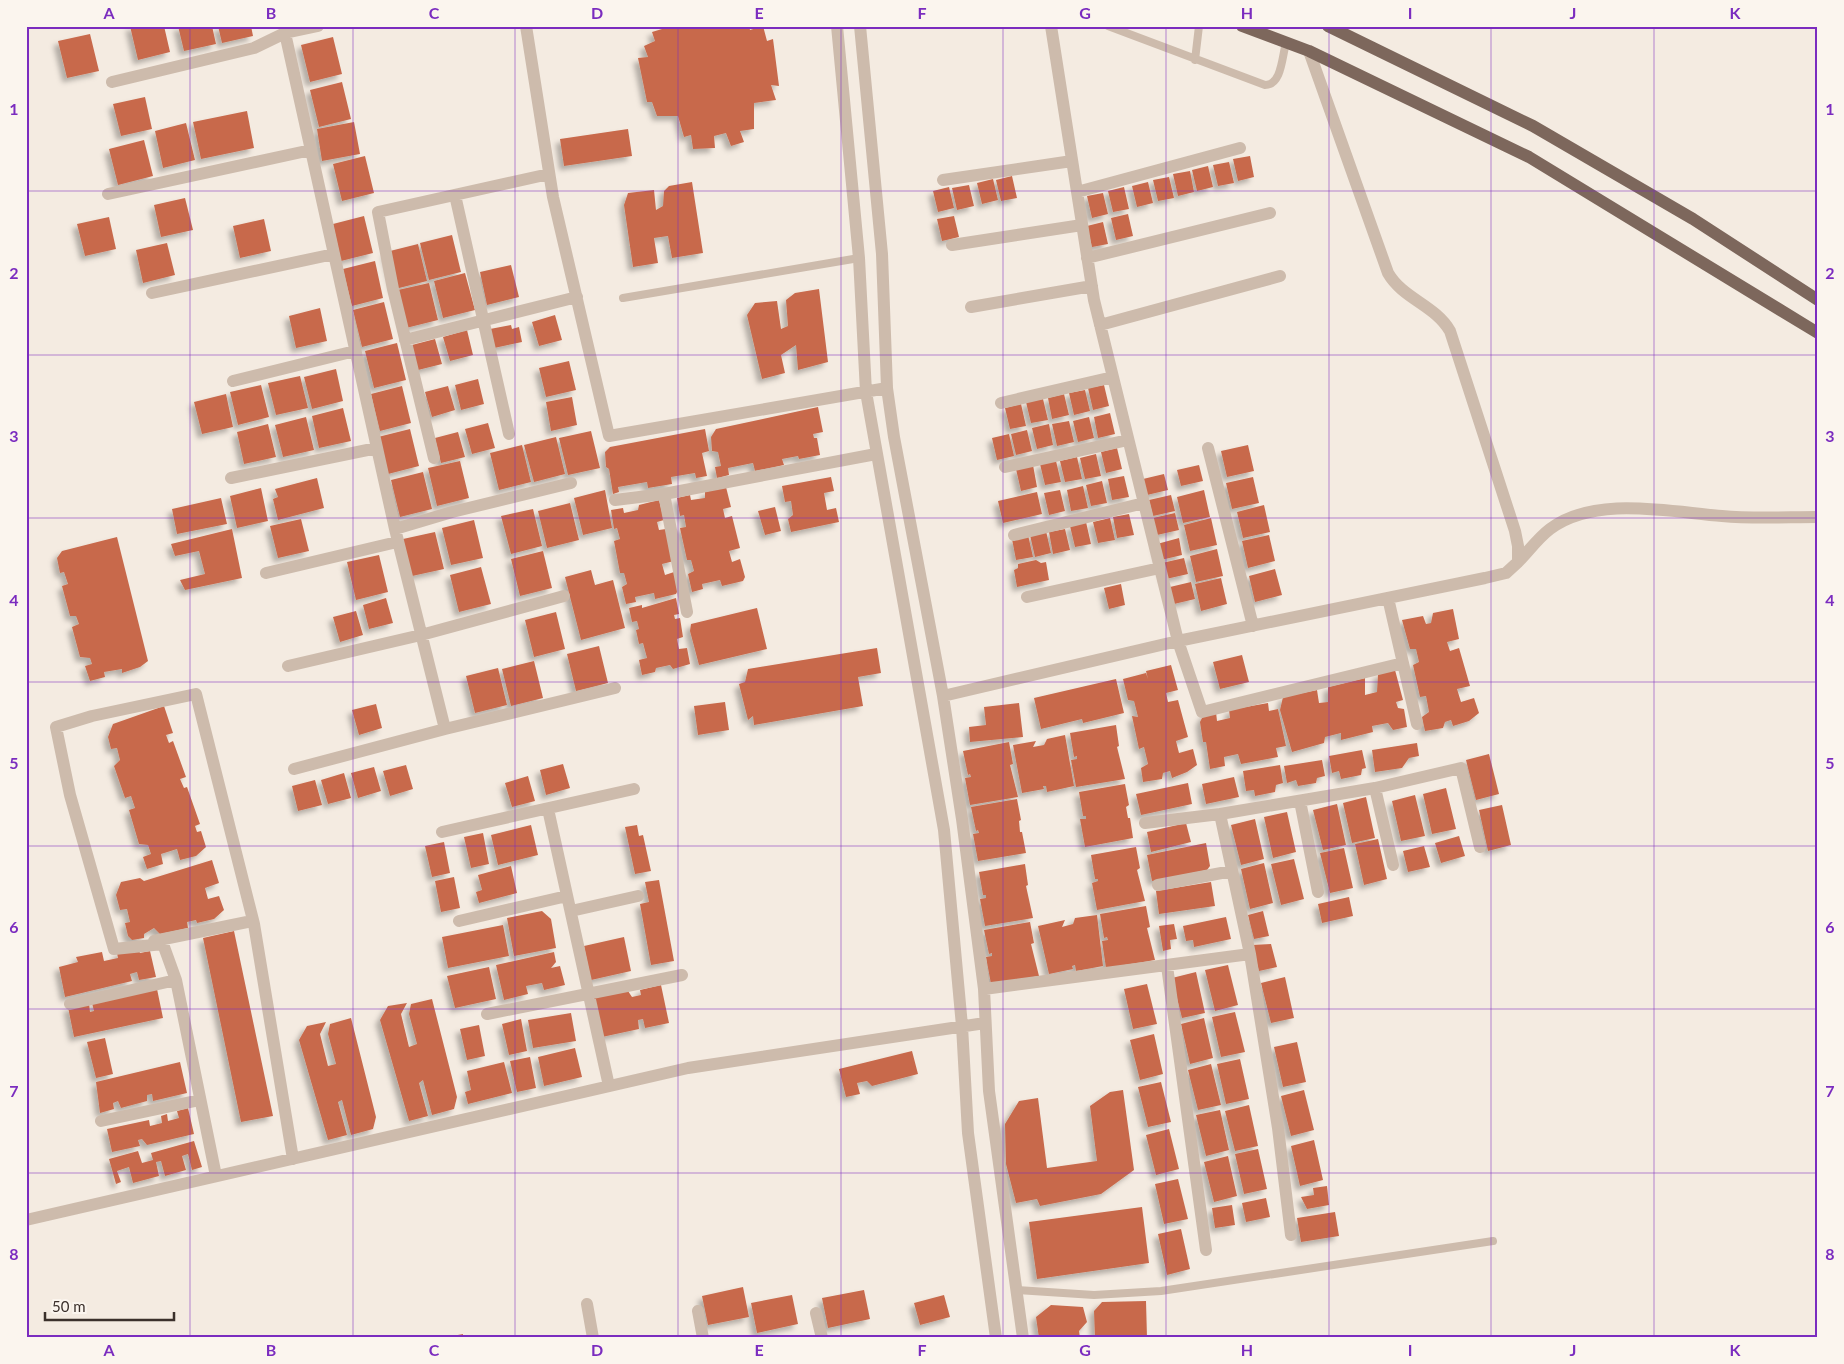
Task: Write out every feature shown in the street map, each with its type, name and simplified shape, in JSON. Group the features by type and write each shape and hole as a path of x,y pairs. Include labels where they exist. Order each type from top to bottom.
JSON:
{"main road":[{"path":"1242,26 1309,51 1529,157 1818,333"},
{"path":"1328,26 1533,126 1693,219 1818,300"}],"street":[{"path":"112,82 254,48 285,33 318,26"},
{"path":"526,26 549,174 609,436 887,388"},
{"path":"837,26 860,258 866,392 944,830 962,1026 968,1132 996,1338"},
{"path":"860,26 882,254 887,388 894,437 943,696 984,989 989,1091 1023,1338"},
{"path":"1051,26 1087,258 1100,325 1178,642 1202,712 1403,663"},
{"path":"285,33 396,536 445,729"},
{"path":"1309,51 1388,273 1401,290 1436,313 1450,331 1515,531 1518,546 1518,562"},
{"path":"1077,192 1240,148"},
{"path":"108,194 311,150"},
{"path":"943,180 1072,161"},
{"path":"434,458 405,340 378,212 549,174"},
{"path":"455,195 509,434"},
{"path":"1087,258 1270,212"},
{"path":"952,245 1082,225"},
{"path":"152,293 334,254"},
{"path":"1100,325 1280,276"},
{"path":"971,307 1092,286"},
{"path":"405,340 577,298"},
{"path":"233,381 355,351"},
{"path":"1001,403 1113,376"},
{"path":"1005,467 1128,440"},
{"path":"231,478 377,448"},
{"path":"1208,448 1253,626"},
{"path":"615,500 664,494 876,454"},
{"path":"266,573 396,536 452,512 571,482"},
{"path":"664,494 687,612"},
{"path":"1014,535 1144,503"},
{"path":"943,696 1178,642 1506,573 1550,529 1579,515 1605,509 1636,509 1723,516 1818,517"},
{"path":"1028,598 1160,568"},
{"path":"288,666 421,636 564,596"},
{"path":"1388,598 1417,724"},
{"path":"294,770 445,729 615,688"},
{"path":"114,949 70,795 56,727 92,716 196,694 252,922 293,1159"},
{"path":"1145,823 1220,814 1375,788 1461,768 1480,847"},
{"path":"1375,788 1393,865"},
{"path":"442,832 634,789"},
{"path":"1300,800 1318,892"},
{"path":"548,809 609,1086"},
{"path":"1220,814 1250,954 1278,1128 1291,1236"},
{"path":"1158,885 1232,871"},
{"path":"459,921 568,896"},
{"path":"571,911 638,896"},
{"path":"114,949 252,922"},
{"path":"114,949 163,944 176,980 216,1176"},
{"path":"984,989 1250,954"},
{"path":"1167,966 1206,1250"},
{"path":"487,1014 682,975"},
{"path":"70,1004 176,980"},
{"path":"26,1220 688,1068 985,1023"},
{"path":"102,1121 200,1100"},
{"path":"587,1304 593,1338"},
{"path":"698,1311 703,1338"},
{"path":"816,1313 822,1338"}],"lane":[{"path":"1108,26 1195,60 1269,85 1276,80 1286,42"},
{"path":"1195,60 1199,26"},
{"path":"624,298 860,258"},
{"path":"1017,1290 1094,1295 1161,1291 1493,1242"}],"building":[{"path":"130,26 164,26 170,52 138,60"},
{"path":"178,26 212,26 216,44 184,51"},
{"path":"218,26 251,26 253,36 222,43"},
{"path":"672,26 749,26 750,30 763,26 767,41 773,39 779,86 771,85 776,100 754,103 754,129 740,131 744,142 731,146 726,133 714,136 715,148 693,149 691,135 684,137 678,116 657,116 652,102 647,102 638,58 648,57 644,46 655,41 652,32"},
{"path":"90,34 99,71 67,78 58,41"},
{"path":"333,37 342,74 310,82 301,45"},
{"path":"342,82 351,119 319,127 310,90"},
{"path":"145,97 152,129 121,136 113,104"},
{"path":"247,111 254,148 201,159 193,122"},
{"path":"354,122 360,154 322,161 317,129"},
{"path":"186,123 195,160 163,168 155,131"},
{"path":"628,129 632,156 564,166 560,139"},
{"path":"144,140 153,176 118,185 109,149"},
{"path":"365,156 374,193 342,201 333,164"},
{"path":"1250,156 1254,177 1238,181 1233,159"},
{"path":"1229,162 1234,183 1218,186 1213,165"},
{"path":"1208,166 1213,187 1197,191 1192,170"},
{"path":"1190,171 1194,192 1178,196 1173,174"},
{"path":"1012,176 1017,198 1001,201 996,180"},
{"path":"1169,177 1174,198 1158,201 1153,180"},
{"path":"993,179 998,200 982,204 977,183"},
{"path":"692,182 703,253 672,258 668,236 654,238 658,263 633,267 624,205 628,193 654,190 656,210 663,206 664,191 669,186"},
{"path":"1148,182 1153,203 1137,207 1132,186"},
{"path":"969,185 974,206 957,210 952,188"},
{"path":"949,187 954,208 938,212 933,191"},
{"path":"1124,187 1129,209 1113,212 1108,191"},
{"path":"1103,193 1108,214 1092,218 1087,196"},
{"path":"185,198 193,230 161,237 154,205"},
{"path":"1128,214 1133,236 1116,240 1111,218"},
{"path":"364,216 373,253 341,261 333,224"},
{"path":"954,216 959,237 942,241 937,219"},
{"path":"109,217 116,249 85,256 77,224"},
{"path":"264,219 271,251 240,258 233,226"},
{"path":"1103,222 1108,244 1092,247 1087,226"},
{"path":"452,235 461,272 429,280 420,243"},
{"path":"167,243 175,275 143,283 136,250"},
{"path":"418,244 427,281 395,289 386,252"},
{"path":"375,261 383,298 352,306 343,269"},
{"path":"511,265 519,297 487,305 480,272"},
{"path":"465,273 475,310 443,318 434,281"},
{"path":"429,283 438,320 406,328 398,290"},
{"path":"819,289 828,362 798,370 796,345 781,355 785,373 762,379 747,315 755,303 777,301 781,329 788,326 786,300 795,293"},
{"path":"384,302 393,339 362,347 353,310"},
{"path":"320,308 327,341 296,348 289,316"},
{"path":"555,315 562,340 539,346 532,322"},
{"path":"511,325 512,329 519,327 522,342 494,348 490,329"},
{"path":"467,330 473,355 450,361 443,337"},
{"path":"435,339 442,364 418,370 412,345"},
{"path":"397,343 406,380 374,388 365,351"},
{"path":"569,361 576,390 546,397 539,368"},
{"path":"336,369 343,401 312,409 304,377"},
{"path":"300,376 308,408 276,415 268,383"},
{"path":"478,379 484,404 461,410 455,385"},
{"path":"261,385 269,417 238,425 230,392"},
{"path":"1104,385 1109,406 1093,410 1088,388"},
{"path":"402,386 411,423 380,431 371,394"},
{"path":"448,386 455,410 432,417 425,392"},
{"path":"1085,390 1090,411 1074,415 1069,393"},
{"path":"226,394 233,427 202,434 194,402"},
{"path":"1064,394 1069,415 1052,419 1048,398"},
{"path":"572,397 577,425 551,431 546,402"},
{"path":"1043,399 1048,420 1031,423 1026,402"},
{"path":"1021,404 1026,426 1010,429 1005,408"},
{"path":"818,407 823,432 813,434 814,438 817,438 820,455 799,459 798,456 782,459 784,465 755,471 753,463 728,468 729,475 717,478 715,467 721,466 718,452 712,451 711,437 716,429"},
{"path":"343,408 351,441 319,448 312,416"},
{"path":"1110,413 1115,434 1098,438 1094,417"},
{"path":"306,417 314,450 283,457 275,425"},
{"path":"1089,417 1094,438 1078,442 1073,421"},
{"path":"1069,421 1074,442 1057,446 1052,424"},
{"path":"488,423 495,448 472,454 465,429"},
{"path":"268,424 276,457 244,464 237,432"},
{"path":"1049,424 1053,445 1037,449 1032,428"},
{"path":"410,429 419,466 388,474 378,437"},
{"path":"705,429 709,451 702,453 707,476 696,478 695,473 671,477 672,484 648,488 647,482 618,487 619,492 613,494 609,469 606,467 605,452 610,447"},
{"path":"1027,430 1032,451 1016,455 1011,434"},
{"path":"591,431 600,468 568,475 559,438"},
{"path":"458,432 465,457 441,463 435,438"},
{"path":"1009,434 1014,456 997,460 992,438"},
{"path":"556,437 565,474 534,482 524,445"},
{"path":"522,445 531,482 499,490 490,453"},
{"path":"1248,445 1254,471 1227,477 1221,451"},
{"path":"1117,448 1122,469 1106,473 1101,452"},
{"path":"1096,454 1101,476 1085,479 1080,458"},
{"path":"1077,457 1082,479 1065,482 1060,461"},
{"path":"460,461 469,498 437,506 428,468"},
{"path":"1056,461 1061,482 1045,485 1040,464"},
{"path":"1033,465 1037,487 1021,491 1016,469"},
{"path":"1199,465 1203,481 1181,486 1177,470"},
{"path":"423,472 432,509 400,517 391,480"},
{"path":"1164,474 1168,490 1147,495 1143,479"},
{"path":"1124,476 1129,497 1112,500 1108,479"},
{"path":"831,477 834,491 824,493 827,510 836,508 839,522 791,532 788,519 793,515 791,501 785,502 782,486"},
{"path":"1253,477 1259,503 1232,509 1226,483"},
{"path":"317,478 324,508 278,520 273,499 278,497 275,489"},
{"path":"1102,481 1107,503 1091,506 1086,485"},
{"path":"1083,486 1088,508 1071,511 1067,490"},
{"path":"726,487 731,507 723,509 725,518 732,516 740,548 729,551 732,562 740,559 745,577 743,581 722,586 720,580 702,584 703,589 692,592 688,574 694,571 691,560 687,560 680,528 686,527 684,515 680,516 677,498 690,495 691,500 705,498 705,492"},
{"path":"261,488 268,521 237,528 230,496"},
{"path":"605,490 612,528 583,535 574,498"},
{"path":"1060,490 1065,511 1049,515 1044,493"},
{"path":"1204,490 1210,517 1183,523 1177,497"},
{"path":"1037,492 1042,514 1003,523 998,501"},
{"path":"1171,495 1175,511 1153,516 1149,500"},
{"path":"221,498 227,524 177,534 172,509"},
{"path":"659,500 664,520 657,522 659,530 666,529 674,561 662,564 665,575 674,572 678,590 676,594 655,599 654,593 635,597 636,602 626,604 622,587 627,584 624,573 620,573 614,541 620,539 617,528 614,529 611,510 623,508 624,513 638,510 639,505"},
{"path":"570,503 579,540 547,548 538,511"},
{"path":"1264,505 1270,532 1243,538 1237,512"},
{"path":"775,507 781,531 765,535 758,511"},
{"path":"533,509 542,546 511,554 501,516"},
{"path":"1175,513 1179,530 1157,535 1153,518"},
{"path":"1129,514 1134,535 1117,538 1113,517"},
{"path":"1110,518 1115,540 1098,543 1093,522"},
{"path":"1211,518 1217,545 1190,551 1184,525"},
{"path":"301,519 309,551 278,558 270,526"},
{"path":"474,520 483,558 451,565 442,528"},
{"path":"1086,522 1091,544 1075,547 1070,526"},
{"path":"232,529 242,578 185,590 180,580 205,574 199,551 175,556 171,544"},
{"path":"1065,529 1070,550 1053,554 1049,532"},
{"path":"1046,531 1051,553 1035,557 1030,535"},
{"path":"435,532 444,569 412,576 403,539"},
{"path":"1028,535 1033,557 1016,560 1012,539"},
{"path":"1269,535 1275,561 1248,568 1242,541"},
{"path":"117,537 148,661 140,667 122,673 122,669 104,672 105,677 90,681 85,666 92,664 90,658 80,657 72,627 79,624 76,616 70,616 62,586 68,584 64,572 60,573 57,558 62,551"},
{"path":"1179,538 1182,555 1161,560 1157,544"},
{"path":"1217,549 1223,576 1196,582 1190,556"},
{"path":"543,551 552,588 520,596 511,559"},
{"path":"379,555 388,592 356,600 347,562"},
{"path":"1184,558 1188,574 1166,579 1162,563"},
{"path":"1036,560 1041,563 1046,562 1049,580 1017,587 1014,570 1018,568 1018,564"},
{"path":"481,567 491,604 459,612 450,575"},
{"path":"1275,569 1282,595 1255,602 1249,576"},
{"path":"591,570 595,585 613,580 625,628 581,640 565,577"},
{"path":"1221,578 1227,604 1201,611 1195,584"},
{"path":"1191,582 1195,599 1174,604 1170,587"},
{"path":"1121,584 1125,605 1109,609 1104,588"},
{"path":"386,598 393,623 369,629 363,605"},
{"path":"676,598 679,614 674,615 675,619 680,618 683,637 677,639 679,649 687,648 690,664 673,669 670,665 656,668 655,672 642,675 639,660 647,658 643,643 639,644 636,630 639,629 637,621 632,622 629,608 642,605 642,608"},
{"path":"757,608 767,649 699,665 690,631 691,624"},
{"path":"1453,609 1459,639 1447,642 1450,651 1459,648 1470,686 1457,689 1461,702 1474,698 1479,713 1469,721 1453,726 1451,720 1445,722 1443,728 1425,731 1422,717 1429,712 1426,696 1420,697 1413,665 1419,662 1416,649 1410,649 1402,620 1423,616 1426,624 1431,623 1433,613"},
{"path":"356,611 363,635 340,642 333,617"},
{"path":"556,612 565,649 534,657 525,620"},
{"path":"599,646 608,683 576,691 567,654"},
{"path":"877,648 881,673 858,677 863,706 754,725 753,716 748,720 739,684 745,682 748,669"},
{"path":"1242,655 1249,682 1220,689 1213,662"},
{"path":"534,661 543,698 511,706 502,669"},
{"path":"1171,665 1178,690 1166,693 1168,702 1178,700 1188,737 1176,741 1179,753 1193,749 1197,765 1187,772 1172,778 1170,771 1163,773 1162,779 1143,782 1141,768 1148,764 1144,747 1139,749 1132,716 1138,717 1134,701 1128,700 1123,679 1146,673 1148,679 1146,671"},
{"path":"498,668 507,705 475,713 466,676"},
{"path":"1395,670 1403,700 1396,702 1398,708 1404,709 1407,727 1393,730 1388,723 1372,726 1373,732 1341,740 1341,733 1325,737 1324,743 1292,752 1280,710 1283,697 1317,690 1319,703 1328,702 1328,687 1365,678 1365,695 1377,692 1378,674"},
{"path":"1116,679 1124,713 1083,723 1082,719 1041,729 1034,698"},
{"path":"725,702 729,730 698,735 694,706"},
{"path":"1019,703 1023,737 970,742 969,727 986,725 984,707"},
{"path":"1268,703 1269,711 1278,709 1286,746 1276,748 1278,757 1241,764 1238,754 1224,757 1225,766 1210,769 1206,742 1203,742 1200,722 1204,714 1216,712 1217,721 1230,718 1229,710"},
{"path":"376,704 382,728 359,735 352,710"},
{"path":"164,706 173,733 166,735 169,743 173,741 186,777 180,779 184,788 187,787 200,824 195,826 197,832 201,831 206,847 196,856 180,860 177,849 161,854 163,864 147,869 143,857 151,854 148,845 139,844 129,810 135,808 131,796 125,798 114,766 120,760 117,748 111,749 108,737 113,724"},
{"path":"1116,725 1119,746 1117,747 1125,779 1076,787 1071,760 1077,759 1077,756 1074,757 1070,733"},
{"path":"1065,735 1074,786 1047,792 1046,786 1043,786 1044,789 1022,793 1013,745 1036,741 1033,747 1044,745 1047,739"},
{"path":"1009,742 1013,764 1010,765 1018,797 970,805 965,778 971,777 970,774 968,775 963,751"},
{"path":"1417,743 1419,756 1409,758 1402,768 1375,772 1372,750"},
{"path":"1362,750 1366,768 1362,769 1361,775 1341,779 1339,771 1332,773 1329,756"},
{"path":"1489,754 1499,794 1476,800 1466,760"},
{"path":"1322,760 1325,776 1317,778 1316,783 1298,786 1296,780 1287,783 1284,766"},
{"path":"563,764 570,788 546,795 540,770"},
{"path":"406,765 413,789 390,796 383,771"},
{"path":"1280,765 1283,783 1276,785 1275,792 1255,796 1254,790 1246,791 1243,771"},
{"path":"374,767 381,791 358,798 351,773"},
{"path":"344,773 351,798 328,804 321,780"},
{"path":"528,776 535,801 512,807 505,783"},
{"path":"1234,777 1239,797 1206,804 1202,784"},
{"path":"315,780 322,805 298,811 292,786"},
{"path":"1188,783 1192,804 1141,815 1136,794"},
{"path":"1125,784 1129,805 1126,807 1133,838 1085,847 1080,819 1086,819 1086,816 1083,816 1079,792"},
{"path":"1446,788 1456,829 1432,834 1423,794"},
{"path":"1415,795 1425,836 1401,841 1392,801"},
{"path":"1366,797 1375,838 1352,843 1343,803"},
{"path":"1017,799 1021,820 1019,821 1020,832 1022,832 1026,853 978,861 973,834 979,833 978,830 976,831 971,807"},
{"path":"1337,804 1346,845 1323,850 1313,810"},
{"path":"1502,805 1511,845 1488,851 1479,810"},
{"path":"1287,812 1296,852 1273,858 1264,817"},
{"path":"1255,819 1264,859 1241,865 1231,825"},
{"path":"1186,823 1191,842 1151,852 1147,832"},
{"path":"531,825 538,855 498,865 491,835"},
{"path":"637,825 639,836 643,835 651,871 635,874 625,827"},
{"path":"483,833 489,864 471,868 464,837"},
{"path":"1459,836 1465,856 1441,863 1435,843"},
{"path":"1378,839 1387,879 1364,885 1355,844"},
{"path":"444,842 450,873 432,877 425,846"},
{"path":"1206,843 1210,866 1207,870 1152,881 1147,855"},
{"path":"1424,846 1430,867 1408,872 1403,851"},
{"path":"1136,847 1140,868 1137,870 1145,901 1097,910 1092,883 1098,881 1098,879 1095,879 1091,855"},
{"path":"1344,848 1353,888 1330,893 1320,853"},
{"path":"1294,859 1304,899 1281,905 1271,864"},
{"path":"212,860 219,883 205,888 208,899 219,896 224,910 214,919 197,923 196,920 187,922 188,928 160,934 154,928 144,934 144,938 132,940 128,936 125,923 130,922 127,909 120,910 116,895 121,882 140,878 144,881"},
{"path":"1264,863 1273,903 1250,909 1241,869"},
{"path":"1025,864 1028,885 1026,886 1033,918 985,926 980,899 986,898 986,895 983,895 979,872"},
{"path":"511,866 517,893 479,903 476,892 482,890 478,875"},
{"path":"454,877 460,908 441,912 435,881"},
{"path":"659,880 674,961 651,965 640,904 649,902 645,882"},
{"path":"1211,882 1215,906 1159,914 1156,891"},
{"path":"1349,897 1353,916 1322,923 1318,904"},
{"path":"1146,906 1150,927 1147,928 1155,960 1106,968 1102,941 1108,940 1107,937 1104,938 1100,914"},
{"path":"542,911 551,919 556,948 514,956 507,918"},
{"path":"1263,911 1269,936 1254,939 1248,915"},
{"path":"1097,915 1103,966 1076,971 1075,965 1072,966 1073,969 1049,974 1038,926 1065,920 1062,927 1073,924 1075,918"},
{"path":"1226,917 1231,939 1194,947 1193,940 1186,941 1183,926"},
{"path":"1030,922 1034,943 1031,944 1039,976 991,984 986,957 992,956 992,953 989,954 984,930"},
{"path":"1174,924 1177,939 1170,940 1171,949 1163,951 1159,926"},
{"path":"503,925 509,956 448,968 442,937"},
{"path":"234,931 273,1116 241,1122 203,938"},
{"path":"624,937 631,971 591,980 584,946"},
{"path":"1271,944 1277,967 1259,971 1252,945"},
{"path":"138,948 140,953 150,951 156,977 139,980 137,972 130,974 132,981 65,997 59,967 78,962 76,957 102,952 104,961 118,958 117,953"},
{"path":"554,952 556,962 551,968 560,966 565,985 544,990 542,983 526,986 528,994 504,1000 496,965"},
{"path":"1228,965 1238,1005 1215,1011 1205,970"},
{"path":"489,967 496,999 455,1008 447,976"},
{"path":"1196,972 1205,1013 1182,1018 1172,978"},
{"path":"1285,977 1294,1018 1271,1023 1261,983"},
{"path":"1147,984 1157,1024 1133,1029 1124,989"},
{"path":"661,985 669,1023 645,1028 643,1019 638,1020 639,1029 602,1037 594,998 628,991 632,997 641,995 640,990"},
{"path":"157,989 163,1018 74,1037 68,1007 89,1003 90,1012 94,1011 92,1003"},
{"path":"432,999 457,1097 454,1109 432,1115 423,1080 419,1083 428,1116 409,1121 380,1020 388,1006 407,1003 401,1014 409,1047 417,1044 409,1014 411,1004"},
{"path":"1235,1012 1245,1052 1221,1057 1212,1017"},
{"path":"571,1013 576,1041 533,1048 528,1020"},
{"path":"351,1018 376,1117 373,1129 351,1135 342,1100 338,1102 347,1135 328,1140 299,1040 307,1026 326,1022 320,1034 328,1066 336,1064 328,1034 330,1024"},
{"path":"1204,1018 1213,1058 1190,1064 1181,1024"},
{"path":"521,1019 527,1051 509,1055 502,1024"},
{"path":"479,1025 485,1056 467,1060 460,1029"},
{"path":"1154,1034 1163,1074 1140,1080 1130,1040"},
{"path":"105,1038 113,1074 96,1078 87,1042"},
{"path":"1297,1042 1306,1082 1283,1087 1274,1047"},
{"path":"575,1048 582,1077 544,1086 538,1057"},
{"path":"912,1051 918,1074 872,1086 867,1081 857,1083 860,1094 846,1097 839,1069"},
{"path":"530,1057 536,1088 517,1092 510,1061"},
{"path":"1240,1059 1249,1099 1226,1104 1217,1064"},
{"path":"180,1062 187,1093 153,1101 152,1094 147,1095 147,1101 121,1108 118,1101 113,1103 114,1109 100,1113 96,1082"},
{"path":"504,1062 512,1093 468,1104 465,1092 471,1090 467,1071"},
{"path":"1211,1064 1221,1105 1198,1110 1188,1070"},
{"path":"1161,1082 1171,1122 1148,1127 1138,1087"},
{"path":"1123,1090 1134,1170 1101,1194 1040,1206 1037,1199 1016,1203 1006,1164 1005,1124 1019,1101 1038,1098 1047,1168 1097,1161 1090,1106 1110,1092"},
{"path":"1304,1090 1314,1130 1291,1136 1281,1096"},
{"path":"1249,1105 1258,1146 1235,1151 1225,1111"},
{"path":"188,1108 194,1134 147,1145 142,1139 138,1140 140,1146 112,1152 107,1129 149,1120 150,1126 162,1123 161,1116 167,1114 168,1121 179,1118 177,1111"},
{"path":"1220,1110 1229,1150 1206,1156 1196,1115"},
{"path":"1169,1129 1179,1169 1156,1175 1146,1135"},
{"path":"1314,1140 1323,1180 1300,1186 1291,1146"},
{"path":"194,1141 202,1167 192,1170 188,1154 182,1156 186,1170 165,1176 161,1161 156,1162 159,1176 133,1183 129,1167 117,1171 121,1182 116,1184 109,1159 138,1151 142,1163 153,1160 151,1153"},
{"path":"1258,1149 1267,1189 1244,1194 1235,1154"},
{"path":"1228,1156 1237,1196 1214,1202 1204,1162"},
{"path":"1178,1179 1188,1219 1164,1224 1155,1184"},
{"path":"1327,1186 1329,1205 1307,1209 1301,1197 1314,1195 1313,1188"},
{"path":"1266,1198 1270,1217 1246,1222 1242,1203"},
{"path":"1232,1205 1235,1225 1215,1228 1212,1208"},
{"path":"1142,1207 1149,1263 1037,1279 1029,1222"},
{"path":"1335,1212 1339,1236 1301,1242 1297,1218"},
{"path":"1181,1229 1190,1269 1167,1275 1158,1234"},
{"path":"743,1287 749,1317 708,1325 702,1296"},
{"path":"864,1290 870,1319 828,1328 822,1298"},
{"path":"792,1295 798,1324 757,1333 751,1303"},
{"path":"944,1295 950,1317 920,1325 914,1303"},
{"path":"1146,1301 1147,1338 1095,1338 1094,1311 1102,1302"},
{"path":"1051,1305 1083,1307 1087,1322 1079,1331 1080,1338 1039,1338 1036,1317"},
{"path":"463,1334 463,1338 447,1338 447,1337"}]}
